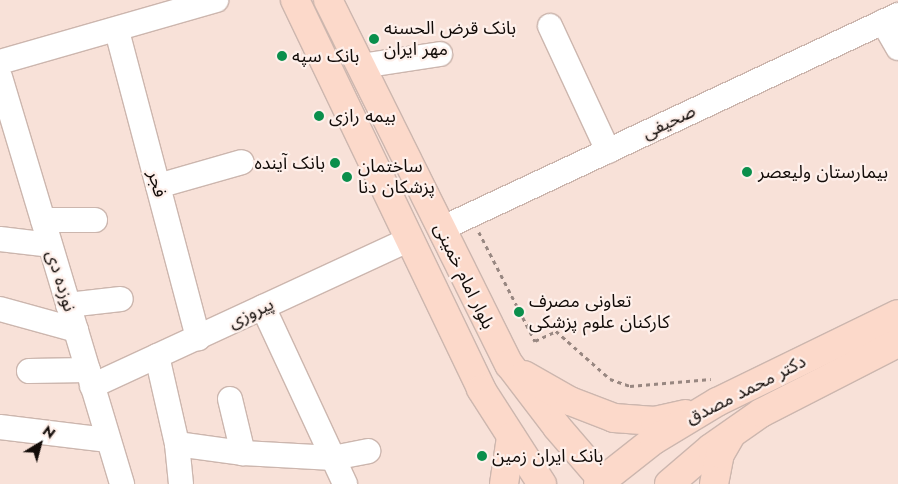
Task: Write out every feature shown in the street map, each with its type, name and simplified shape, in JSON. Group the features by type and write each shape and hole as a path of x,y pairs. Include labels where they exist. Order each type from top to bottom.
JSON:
{"main road":[{"name":"بلوار امام خمینی","path":"295,0 481,389 542,484"},
{"name":"بلوار امام خمینی","path":"328,0 509,364 602,483"},
{"name":"دکتر محمد مصدق","path":"602,483 717,390 898,314"},
{"name":"دکتر محمد مصدق","path":"668,484 734,430 898,343"},
{"path":"509,364 556,393 614,418 655,421 717,390"},
{"path":"717,390 705,415 704,427 716,433 734,430"},
{"path":"714,484 720,454 734,430"},
{"path":"504,484 511,437"}],"street":[{"path":"0,62 118,31 216,0"},
{"path":"891,19 898,48"},
{"name":"صحیفی","path":"441,229 891,19"},
{"path":"550,26 608,151"},
{"name":"فجر","path":"118,31 198,338"},
{"path":"361,66 440,54"},
{"name":"نوزده دی","path":"0,77 122,484"},
{"path":"158,186 242,162"},
{"path":"43,220 95,220"},
{"path":"0,239 50,244"},
{"name":"پیروزی","path":"90,378 157,356 410,239"},
{"path":"68,305 121,300"},
{"path":"263,307 345,484"},
{"path":"0,309 76,330"},
{"path":"157,356 177,444 181,484"},
{"path":"29,371 90,378"},
{"path":"230,399 243,452"},
{"path":"0,427 108,440"},
{"path":"177,444 243,452 333,458 368,451"}],"path":[{"path":"471,215 535,341 556,331 610,379 630,386 709,381 717,390"}],"place":[{"name":"بانک قرض الحسنه مهر ایران","path":"374,39"},
{"name":"بانک سپه","path":"282,56"},
{"name":"بیمه رازی","path":"319,116"},
{"name":"بانک آینده","path":"335,163"},
{"name":"بیمارستان ولیعصر","path":"747,172"},
{"name":"ساختمان پزشکان دنا","path":"347,177"},
{"name":"تعاونی مصرف کارکنان علوم پزشکی","path":"519,312"},
{"name":"بانک ایران زمین","path":"482,456"}]}
